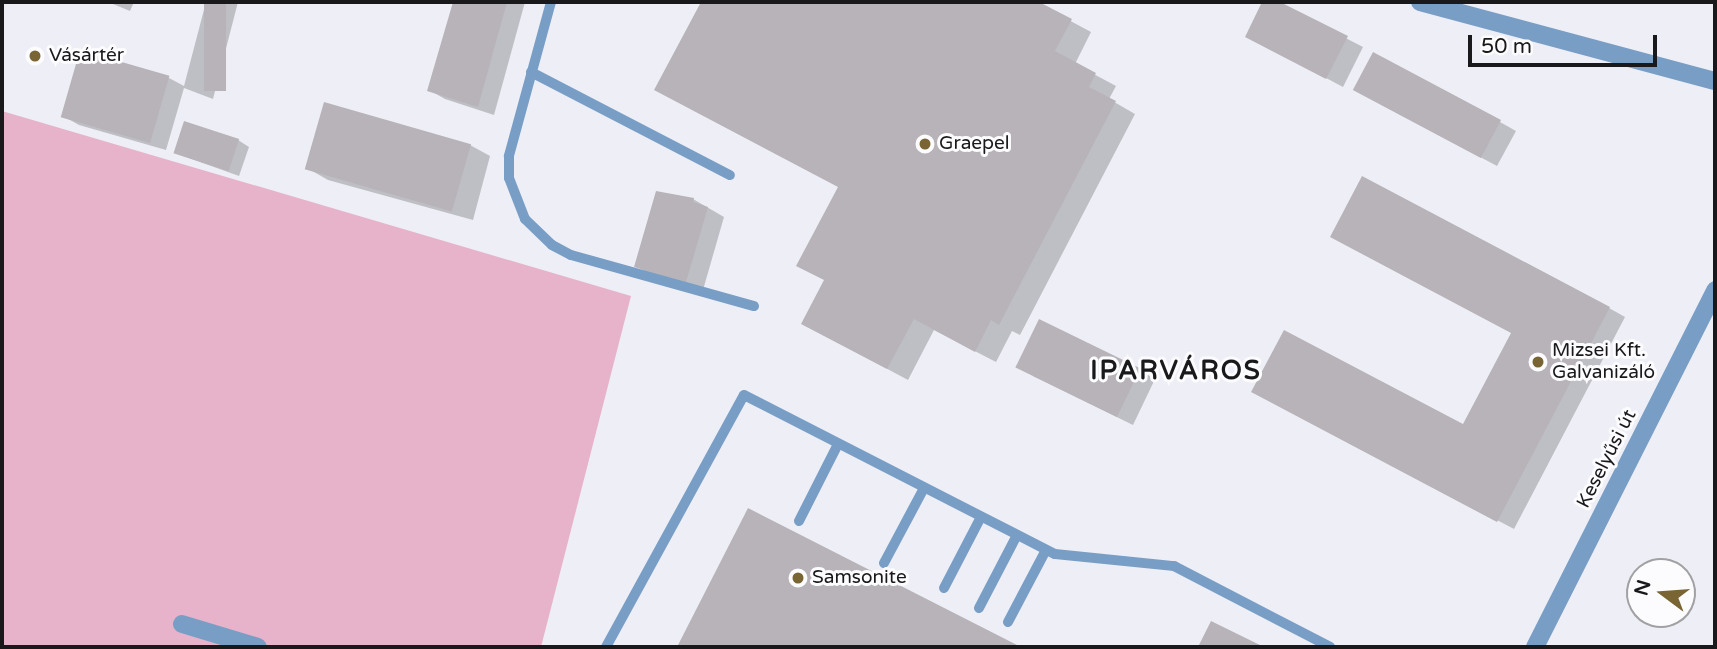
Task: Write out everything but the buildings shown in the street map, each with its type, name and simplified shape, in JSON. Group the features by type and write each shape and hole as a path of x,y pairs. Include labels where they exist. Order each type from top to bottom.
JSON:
{"street":[{"path":"1420,2 1715,81"},
{"name":"Keselyűsi út","path":"1535,647 1713,301"},
{"path":"181,624 258,647"}],"lane":[{"path":"551,2 509,156 509,178 525,219 552,245 571,255 754,306"},
{"path":"531,72 730,175"},
{"path":"607,647 744,395 1055,554 1174,566 1330,647"},
{"path":"799,521 838,444"},
{"path":"884,563 925,488"},
{"path":"944,588 981,517"},
{"path":"979,608 1017,535"},
{"path":"1008,622 1046,550"}],"shaded area":[{"path":"2,111 631,296 541,647 2,647"}],"place":[{"name":"Vásártér","path":"35,56"},
{"name":"Graepel","path":"925,144"},
{"name":"Mizsei Kft. Galvanizáló","path":"1538,362"},
{"name":"Samsonite","path":"798,578"}],"district":[{"name":"IPARVÁROS","path":"1176,371"}]}
